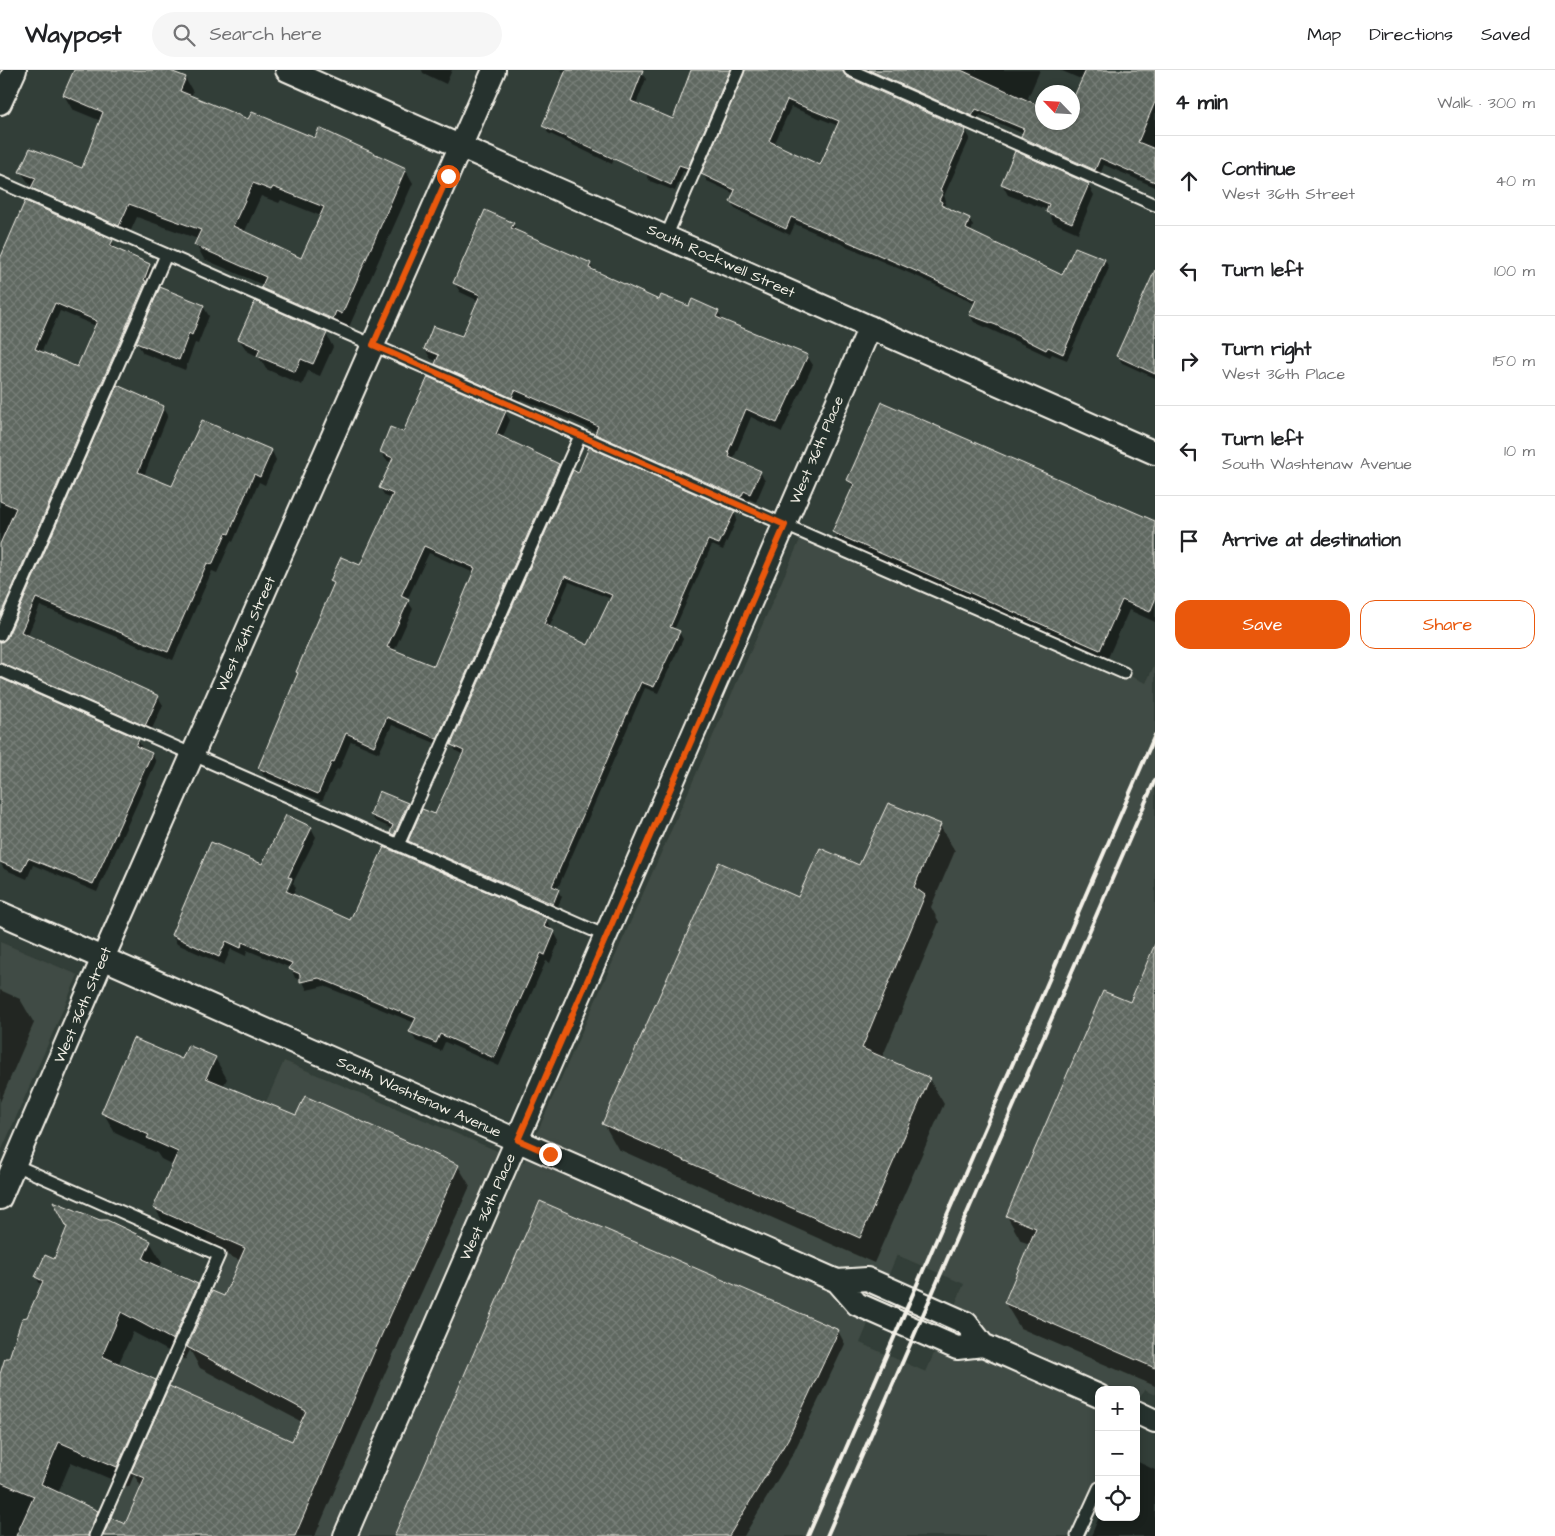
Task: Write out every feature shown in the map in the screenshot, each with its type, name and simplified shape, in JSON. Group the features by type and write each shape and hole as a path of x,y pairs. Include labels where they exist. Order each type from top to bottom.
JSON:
{"street":[{"path":"0,103 15,70"},
{"name":"South Rockwell Street","path":"287,70 1155,452"},
{"name":"West 36th Street","path":"0,1198 103,958 494,70"},
{"name":"West 36th Place","path":"345,1536 870,327"},
{"name":"South Washtenaw Avenue","path":"0,912 837,1280 857,1304 866,1308 957,1348 983,1345 1095,1394"},
{"path":"1140,1414 1155,1420"}],"lane":[{"path":"666,237 738,70"},
{"path":"850,70 1155,205"},
{"path":"0,182 1124,673"},
{"path":"0,636 166,255"},
{"path":"398,844 580,436"},
{"path":"0,670 606,936"},
{"path":"15,1164 219,1255 95,1536"},
{"path":"1077,1536 1095,1497"}],"shaded area":[{"path":"803,533 1146,683 1155,664 1155,1395 1144,1390 1140,1398 1140,1386 1095,1386 1095,1498 1077,1536 95,1536 218,1255 202,1248 284,1061 524,1162","holes":["897,1255 964,1284 926,1372 860,1343"]},
{"path":"0,942 78,975 0,1154"}],"building":[{"path":"74,70 168,70 186,77 180,91 248,119 252,112 315,138 319,128 406,168 342,314 336,311 333,319 261,288 266,277 194,245 201,230 129,204 119,226 31,188 36,178 19,172 30,148 82,168 103,112 63,95","holes":["253,183 271,190 273,187 324,207 301,258 233,226"]},
{"path":"566,70 643,70 631,101 673,119 691,70 730,70 688,168 679,165 671,185 542,126"},
{"path":"745,70 843,70 847,77 966,130 940,190 943,192 939,200 942,202 941,205 970,218 966,229 1062,275 1075,247 1105,259 1063,354 1048,347 1046,350 996,325 969,315 976,300 918,272 791,217 786,229 730,202 735,190 701,174","holes":["787,100 839,121 820,165 769,141"]},
{"path":"869,70 961,70 1035,104 1035,130 1080,130 1079,85 1086,70 1155,70 1155,102 1138,142 1155,149 1155,182 1100,158 1095,170 1021,137 1024,129 976,109 972,116"},
{"path":"1015,151 1089,184 1072,223 1046,212 1049,204 1001,184"},
{"path":"25,201 113,240 110,246 150,264 144,280 146,281 0,616 0,544 16,508 0,501 0,259","holes":["55,303 97,321 77,367 35,349"]},
{"path":"485,210 514,223 511,228 591,263 589,268 659,300 661,295 689,306 692,299 719,311 716,317 808,355 777,423 746,409 728,452 730,454 729,457 761,471 750,494 744,491 741,497 595,434 598,426 515,390 512,398 435,364 439,355 424,349 433,326 462,336 480,295 453,283"},
{"path":"1155,270 1155,374 1116,356"},
{"path":"160,287 204,305 192,335 189,333 179,360 136,343"},
{"path":"255,301 327,333 313,364 301,359 295,372 257,356 260,349 238,339"},
{"path":"428,377 506,411 496,434 559,464 437,739 387,717 374,746 346,733 318,794 258,768 334,583 330,581 341,557 360,565 393,494 379,488 393,458 380,452 390,427 403,432","holes":["424,546 475,568 434,666 387,647 409,600 401,596"]},
{"path":"117,385 164,406 138,472 172,486 202,420 272,450 260,477 254,474 229,534 226,533 212,565 207,563 168,652 36,598 21,632 159,696 145,726 0,663 0,642 7,638"},
{"path":"882,402 1155,521 1155,600 1150,612 1122,600 1100,650 832,532 854,484 847,480"},
{"path":"589,447 735,511 719,544 708,540 670,627 680,631 654,687 641,682 552,886 559,889 553,904 408,841 422,809 435,814 464,751 451,745 573,470 578,473","holes":["565,576 612,595 588,645 544,624"]},
{"path":"0,678 139,739 136,746 152,753 93,884 28,858 22,871 0,862"},
{"path":"379,791 408,803 394,835 390,833 393,825 370,815"},
{"path":"888,803 941,824 914,887 925,895 862,1048 930,1078 860,1238 602,1124 719,862 798,897 820,848 859,865"},
{"path":"286,815 312,827 288,877 292,878 286,891 350,920 384,847 547,918 544,927 555,931 545,955 541,953 494,1058 440,1034 436,1043 409,1032 416,1018 319,978 300,982 300,974 289,969 292,963 242,942 241,948 226,941 219,957 171,935 211,842 262,864"},
{"path":"1155,944 1155,1368 1004,1303 1036,1228 1006,1216 1103,991 1130,1002"},
{"path":"133,1038 182,1059 188,1045 216,1057 206,1078 296,1115 305,1096 459,1165 381,1336 295,1536 103,1536 111,1518 125,1524 145,1478 131,1472 169,1386 292,1441 306,1411 187,1347 212,1291 224,1296 245,1248 153,1208 178,1152 147,1138 149,1135 101,1113"},
{"path":"53,1201 100,1220 107,1220 151,1241 143,1259 198,1284 173,1340 121,1312 102,1356 156,1380 117,1467 59,1442 41,1484 98,1511 88,1536 16,1536 34,1496 0,1482 0,1374 5,1358 9,1358 22,1318 27,1317 43,1281 35,1277 45,1255 54,1259 67,1227"},
{"path":"540,1201 839,1330 788,1439 729,1536 394,1536"}],"railway":[{"path":"808,1536 1155,735"},
{"path":"827,1536 1155,780"}],"route":[{"path":"448,176 373,345 785,525 518,1140 550,1154"}]}
